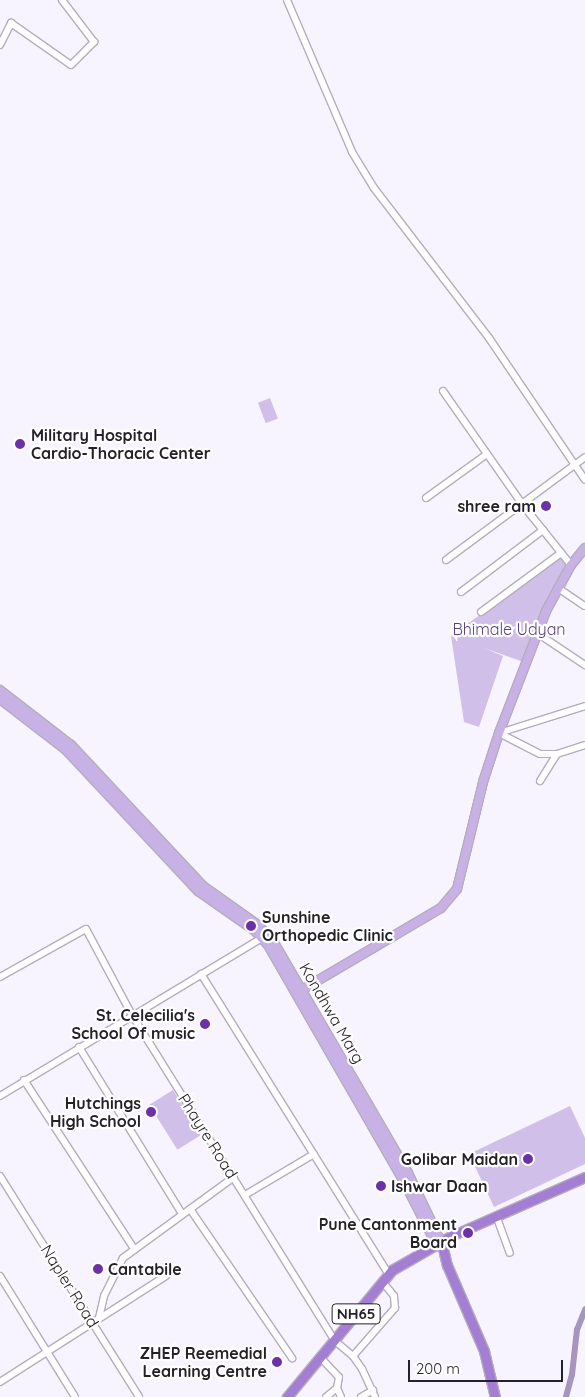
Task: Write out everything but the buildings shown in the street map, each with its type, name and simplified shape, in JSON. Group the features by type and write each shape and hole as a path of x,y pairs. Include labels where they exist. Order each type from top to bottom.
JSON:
{"highway":[{"name":"NH65","path":"287,1397 321,1358 385,1277 462,1232 497,1218 585,1177"},
{"path":"447,1265 448,1244 462,1232"},
{"path":"440,1246 481,1344 495,1397"}],"main road":[{"path":"300,991 379,946 450,899 462,875 483,782 499,733 537,633 571,565 583,553"},
{"name":"Kondhwa Marg","path":"0,690 71,745 202,886 265,936 300,991 410,1185 440,1246"},
{"name":"Kondhwa Marg","path":"0,699 66,750 198,891 265,936"}],"street":[{"path":"0,45 11,24 71,65 94,42 62,0"},
{"path":"287,0 352,152 374,188 490,338 585,480"},
{"path":"444,391 522,504 571,565"},
{"path":"426,498 487,454"},
{"path":"446,560 585,457"},
{"path":"461,592 543,530"},
{"path":"481,612 561,553"},
{"path":"558,588 585,606"},
{"path":"537,633 585,666"},
{"path":"499,733 585,706"},
{"path":"499,733 540,754 557,754 585,745"},
{"path":"540,781 557,754"},
{"name":"Phayre Road","path":"0,977 86,929 132,1015 335,1340 353,1356 374,1394"},
{"path":"0,1096 265,936"},
{"path":"201,974 314,1154 394,1296 395,1308 353,1356"},
{"path":"79,1047 182,1214"},
{"path":"24,1080 134,1249"},
{"path":"245,1195 314,1154"},
{"name":"Napler Road","path":"0,1176 139,1397"},
{"path":"99,1318 112,1278 123,1258 234,1177"},
{"path":"190,1208 292,1358"},
{"path":"497,1218 510,1253"},
{"path":"0,1276 75,1397"},
{"path":"0,1382 166,1276"},
{"path":"321,1358 339,1377 337,1388 341,1397"},
{"path":"326,1397 337,1388"},
{"path":"361,1397 374,1394"}],"green space":[{"path":"270,398 278,419 266,423 258,403"},
{"name":"Bhimale Udyan","path":"562,554 570,564 523,662 484,648 503,656 479,727 464,722 451,636"},
{"path":"173,1090 201,1135 177,1150 149,1105"},
{"name":"Golibar Maidan","path":"570,1106 585,1138 585,1164 494,1207 469,1154"}],"waterway":[{"path":"566,1397 572,1375 577,1330 585,1310"}],"place":[{"name":"Military Hospital Cardio-Thoracic Center","path":"20,444"},
{"name":"shree ram","path":"546,506"},
{"name":"Sunshine Orthopedic Clinic","path":"251,926"},
{"name":"St. Celecilia's School Of music","path":"205,1024"},
{"name":"Hutchings High School","path":"151,1112"},
{"name":"Golibar Maidan","path":"528,1159"},
{"name":"Ishwar Daan","path":"381,1186"},
{"name":"Pune Cantonment Board","path":"468,1233"},
{"name":"Cantabile","path":"98,1269"},
{"name":"ZHEP Reemedial Learning Centre","path":"277,1362"}]}
